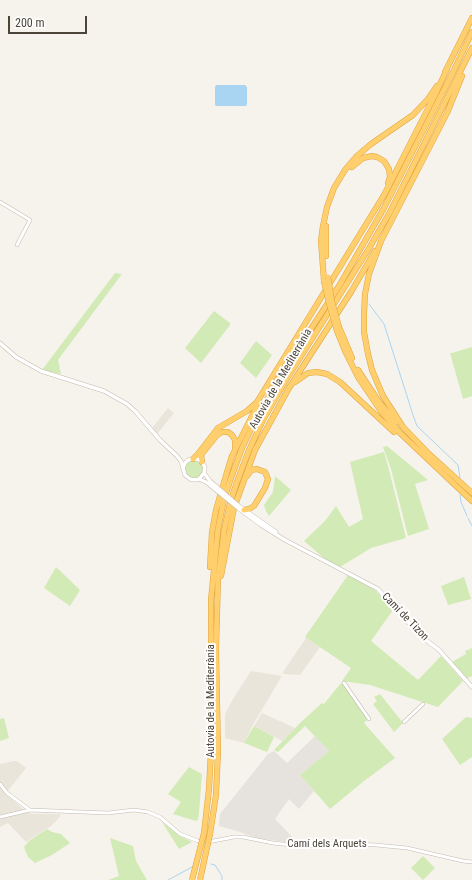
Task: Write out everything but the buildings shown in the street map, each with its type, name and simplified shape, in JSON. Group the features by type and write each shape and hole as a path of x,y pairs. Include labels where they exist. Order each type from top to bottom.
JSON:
{"highway":[{"path":"190,460 198,454 218,428 247,411 257,402 346,258 381,198 436,94 472,18"},
{"name":"Autovia de la Mediterrània","path":"192,880 204,833 210,789 212,751 211,600 215,549 224,499 242,448 258,417 279,378 343,279 375,225 472,32"},
{"name":"Autovia de la Mediterrània","path":"200,880 210,834 216,795 218,751 216,610 219,558 230,503 249,450 263,420 286,380 374,240 472,48"},
{"path":"218,585 231,518 258,444 287,392 381,241 447,113 465,68 466,61"},
{"path":"447,70 432,94 413,116 372,144 357,156 345,170 334,188 327,206 321,241 329,303 352,365 365,389 399,432 472,501"},
{"path":"326,279 325,240 326,226 331,206 337,189 348,172 355,163 363,158 372,156 377,157 384,161 387,165 390,177 381,198"},
{"path":"381,241 369,274 365,294 364,332 368,354 377,383 389,407 403,427 430,455"},
{"path":"338,329 353,360 376,397 403,430 472,493"},
{"path":"287,392 298,378 308,373 322,372 333,377 441,475 447,478"},
{"path":"232,456 271,378"},
{"path":"202,462 201,455 217,435 222,432 228,432 232,435 235,440 235,446 216,510 212,532 209,594 211,600"},
{"path":"240,508 249,509 254,506 267,483 267,475 260,469 254,469 249,473 243,482"}],"street":[{"path":"0,202 30,220 17,245"},
{"path":"0,343 16,357 41,371 104,391 127,404 177,456 185,475 190,479 195,480 199,479 204,473 205,467 198,459 190,460 177,456"},
{"path":"183,468 185,463 190,460"},
{"name":"Camí de Tizon","path":"204,473 216,489"},
{"name":"Camí de Tizon","path":"199,479 216,489 261,525 285,540 378,589 398,612 426,640 439,650 472,687"},
{"path":"344,683 369,719"},
{"path":"404,722 423,704"},
{"path":"0,784 7,793 30,810"},
{"name":"Camí dels Arquets","path":"0,817 30,810 108,813 127,810 140,810 160,817 180,834 198,841 208,842 234,837 243,837 273,843 300,846 355,844 376,845 407,848 472,862"}],"shaded area":[{"path":"168,408 174,413 157,434 152,428"},
{"path":"306,638 320,647 300,675 284,674 283,672"},
{"path":"251,671 282,676 244,743 225,738 225,714"},
{"path":"262,713 295,728 282,741 254,726"},
{"path":"315,736 329,751 300,775 314,791 299,809 289,799 275,819 299,844 257,838 219,826 220,814 268,754 274,751 287,763"},
{"path":"17,761 26,768 7,792 1,788 5,793 23,809 32,814 61,814 51,826 26,842 8,823 0,827 0,764"}],"green space":[{"path":"115,273 122,274 58,360 61,374 42,370"},
{"path":"214,311 230,323 230,325 201,363 185,348"},
{"path":"256,341 272,355 256,378 240,363"},
{"path":"472,347 472,396 463,399 450,353"},
{"path":"387,446 428,480 415,484 429,529 408,536 391,469 383,447"},
{"path":"384,452 406,538 371,548 340,567 325,559 304,541 325,521 336,506 349,527 363,519 350,462"},
{"path":"194,460 200,463 203,469 200,475 194,478 188,475 185,469 188,463"},
{"path":"275,476 291,490 269,516 264,505 273,492"},
{"path":"56,567 80,590 70,606 44,588"},
{"path":"348,575 375,590 393,610 371,641 418,680 441,656 463,681 438,707 370,685 342,681 351,668 305,637"},
{"path":"464,577 471,599 448,605 441,586"},
{"path":"472,648 472,676 466,679 452,662 466,654 465,651"},
{"path":"341,683 344,684 368,719 364,723 395,758 330,809 300,775 329,751 305,726 278,752 274,750 301,722 322,703 324,704"},
{"path":"380,694 403,723 394,732 373,704 377,701 374,697"},
{"path":"466,717 472,718 472,757 460,765 442,739"},
{"path":"4,718 9,738 0,741 0,719"},
{"path":"254,726 274,737 267,752 244,743"},
{"path":"189,767 202,774 199,813 198,820 196,821 173,814 181,802 168,794"},
{"path":"162,822 180,836 192,842 179,849"},
{"path":"47,829 61,834 70,843 52,855 35,863 28,857 24,847 29,841"},
{"path":"110,838 133,846 136,861 147,880 108,880 119,876"},
{"path":"423,856 435,868 423,880 411,868"}],"water":[{"path":"216,85 245,85 247,87 246,106 216,106"}],"waterway":[{"path":"369,304 384,324 417,426 458,465 460,478"},
{"path":"460,495 461,502 467,516"},
{"path":"468,518 472,526"},
{"path":"211,864 215,865 222,876 222,880"},
{"path":"168,880 194,866"}]}
